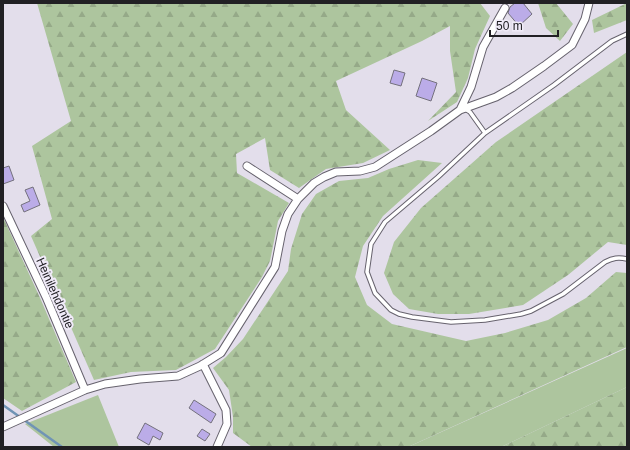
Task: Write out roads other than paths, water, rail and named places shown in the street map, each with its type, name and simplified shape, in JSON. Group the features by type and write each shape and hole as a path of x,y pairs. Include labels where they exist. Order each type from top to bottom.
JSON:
{"street":[{"path":"3,427 85,390 105,384 178,376 203,364 221,353 275,267 282,231 288,214 298,199 314,183 336,172 360,171 375,167 462,109 496,97 512,88 572,45 585,18 588,3"},
{"path":"462,109 471,87 483,47 505,8"},
{"path":"247,166 298,199"},
{"name":"Heinilehdontie","path":"3,206 46,297 85,390"},
{"path":"203,364 226,410 227,424 217,447"}],"lane":[{"path":"627,34 612,41 554,85 485,133 438,177 385,222 371,244 367,272 375,293 391,310 399,314 412,317 451,322 485,320 520,314 543,306 563,294 612,258 619,257 627,259"},
{"path":"462,109 470,112 485,133"}],"waterway":[{"path":"3,405 62,447"}]}
